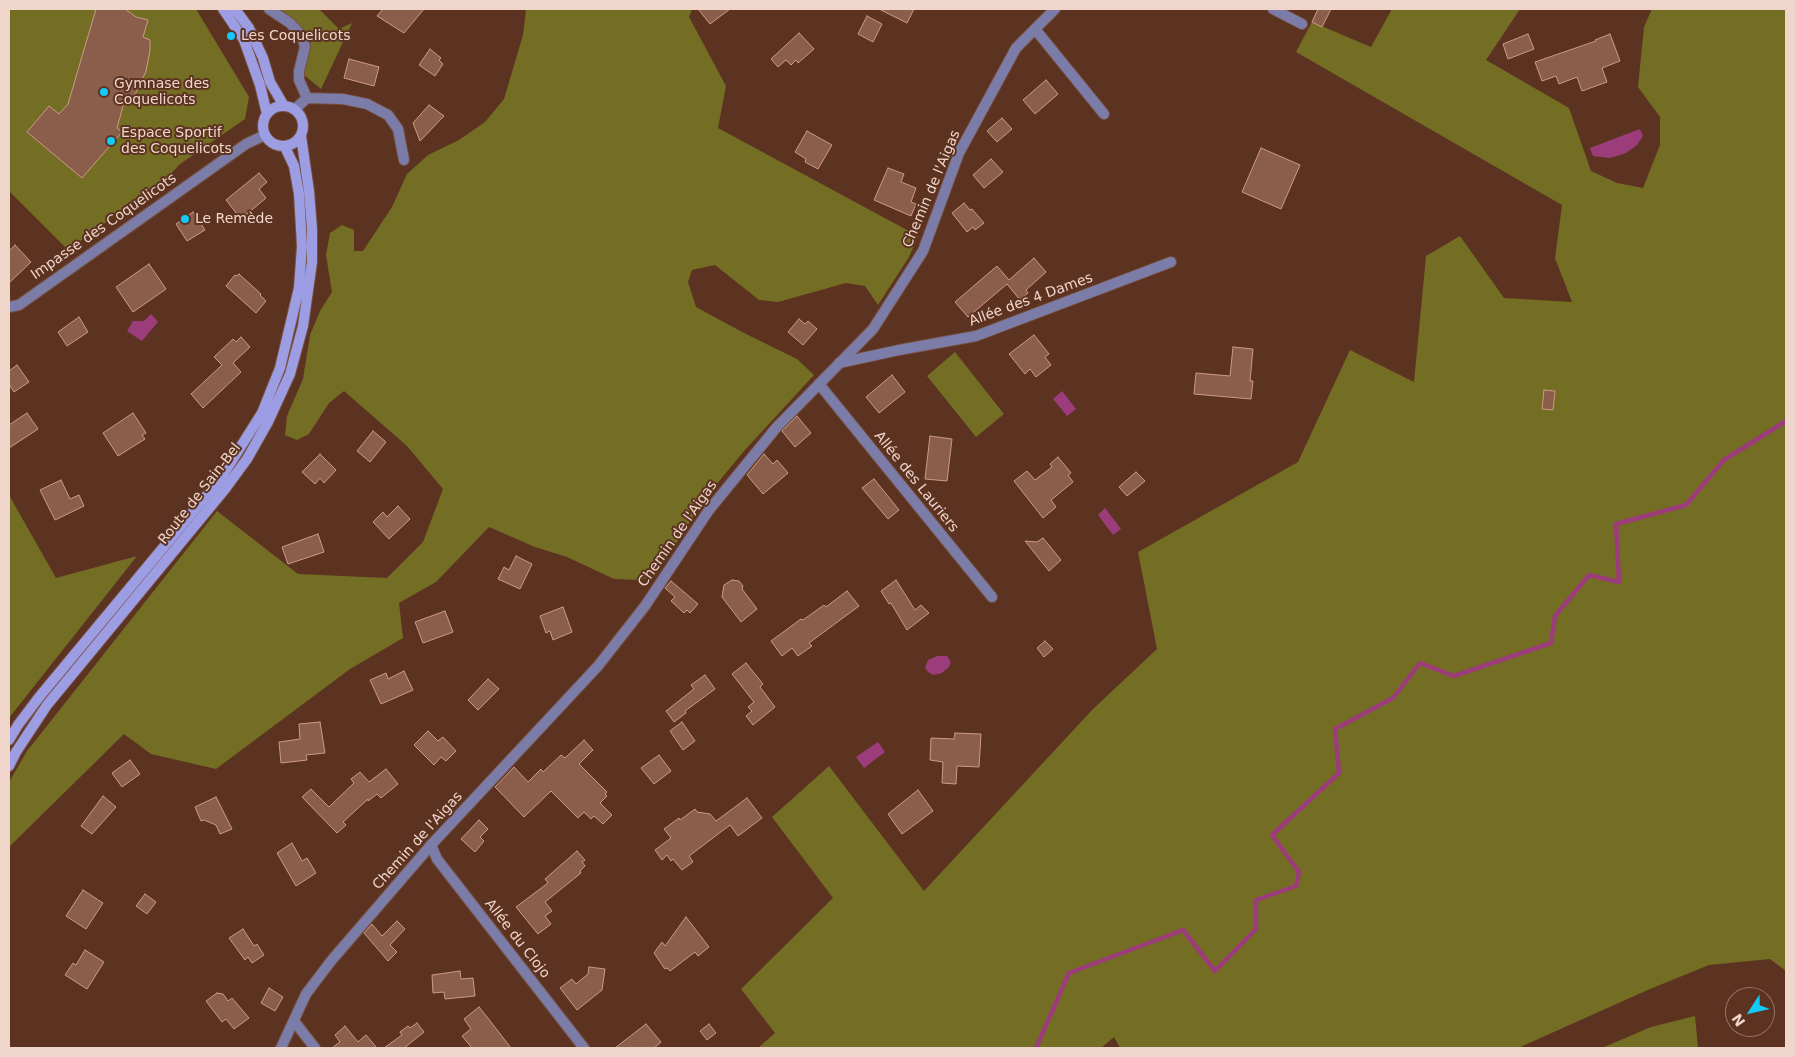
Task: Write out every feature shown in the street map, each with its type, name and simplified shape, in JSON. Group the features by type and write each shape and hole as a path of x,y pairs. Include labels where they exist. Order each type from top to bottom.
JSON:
{"main road":[{"path":"223,9 244,40 260,85 267,114"},
{"path":"235,9 249,28 263,58 270,82 284,106"},
{"path":"284,106 295,110 303,120 304,128 297,141 285,147 271,143 265,135 263,124 267,114 274,108 284,106"},
{"name":"Route de Sain-Bel","path":"9,766 47,705 225,489 247,459 268,422 286,382 303,326 312,262 311,220 306,164 301,136"},
{"name":"Route de Sain-Bel","path":"9,740 18,724 40,696 221,478 262,413 280,368 299,288 302,246 299,194 294,166 285,147"}],"street":[{"path":"269,9 290,23 302,36 305,47 299,71 299,80 307,98"},
{"name":"Chemin de l'Aigas","path":"281,1048 306,994 331,961 431,845 598,666 645,606 709,510 776,428 873,329 923,251 959,153 1016,48 1055,9"},
{"path":"1273,9 1302,24"},
{"path":"1035,29 1104,114"},
{"path":"295,110 307,98 344,99 367,104 388,115 398,129 404,160"},
{"name":"Impasse des Coquelicots","path":"9,307 19,305 246,144 265,135"},
{"name":"Allée des 4 Dames","path":"840,363 976,336 1171,262"},
{"name":"Allée des Lauriers","path":"819,384 992,597"},
{"name":"Allée du Clojo","path":"431,845 437,859 584,1048"},
{"path":"294,1022 316,1048"}],"shaded area":[{"name":"Espace Sportif des Coquelicots","path":"9,9 196,9 249,97 245,119 180,164 168,177 68,250 9,191"},
{"path":"269,9 319,9 339,29 352,23 321,89 299,71 302,36"},
{"path":"526,9 692,9 689,17 726,86 718,128 918,236 909,257 878,305 865,286 846,283 778,302 759,300 715,265 692,270 688,282 696,307 797,359 814,375 744,451 706,497 655,576 639,580 614,579 567,557 535,547 489,527 436,582 399,603 403,638 350,669 216,769 151,754 124,734 9,847 9,782 27,751 217,511 298,574 387,578 423,542 443,489 407,446 344,391 329,403 309,434 297,440 285,435 287,416 303,379 310,335 320,311 332,292 326,255 330,233 342,225 354,230 354,251 363,251 392,207 407,174 428,155 459,140 485,122 504,99 523,35"},
{"path":"1392,9 1520,9 1486,60 1569,108 1591,171 1617,183 1643,188 1660,145 1660,117 1638,87 1644,27 1652,9 1786,9 1786,971 1770,959 1709,965 1650,989 1518,1048 1120,1048 1114,1037 1101,1048 758,1048 775,1033 741,989 833,898 772,817 829,766 924,891 1093,709 1157,649 1138,552 1298,462 1350,350 1414,382 1426,256 1460,236 1504,298 1572,302 1555,258 1562,205 1296,52 1312,22 1371,47"},
{"path":"1640,129 1643,136 1637,145 1626,153 1610,158 1593,156 1590,148"},
{"path":"151,314 158,322 142,341 127,331 133,321 144,321"},
{"path":"955,352 1004,414 976,437 927,376"},
{"path":"1062,391 1076,409 1067,416 1053,399"},
{"path":"9,495 56,578 137,556 9,718"},
{"path":"1105,508 1121,529 1113,535 1098,515"},
{"path":"937,656 947,656 951,662 949,667 942,673 933,675 925,668 928,660"},
{"path":"878,742 885,752 864,768 856,757"},
{"path":"1695,1016 1698,1048 1602,1048 1651,1027"}],"building":[{"name":"Gymnase des Coquelicots","path":"96,9 125,9 136,17 148,20 143,37 150,40 150,51 146,71 138,89 133,97 126,95 117,128 122,132 82,178 27,132 49,106 59,114 68,104"},
{"path":"383,9 424,9 404,33 377,16"},
{"path":"698,9 730,9 710,24"},
{"path":"879,9 914,9 907,23"},
{"path":"1318,9 1331,9 1322,27 1312,22"},
{"path":"867,16 882,24 873,42 858,34"},
{"path":"799,33 814,49 798,63 796,60 791,65 786,60 778,67 771,59"},
{"path":"1528,34 1534,49 1508,59 1503,44"},
{"path":"1610,34 1620,61 1602,68 1607,82 1582,91 1577,77 1559,84 1556,76 1542,81 1535,62 1596,41"},
{"path":"430,49 441,58 439,60 443,64 435,76 419,65"},
{"path":"349,59 379,67 374,86 344,78"},
{"path":"1046,80 1058,94 1035,114 1023,100"},
{"path":"429,105 444,116 420,141 413,123"},
{"path":"1002,118 1012,129 997,142 987,131"},
{"path":"807,131 832,145 818,169 805,162 806,159 795,152"},
{"path":"1261,148 1300,165 1281,209 1242,192"},
{"path":"991,159 1003,172 984,188 973,175"},
{"path":"888,168 904,174 901,182 916,188 911,202 916,204 911,216 874,200"},
{"path":"259,173 267,182 259,189 266,198 241,219 226,200"},
{"path":"964,203 984,223 975,230 973,227 967,232 952,213"},
{"path":"193,212 205,230 187,241 176,224"},
{"path":"15,245 31,262 9,283 9,251"},
{"path":"1034,258 1046,272 1026,290 1028,293 1020,300 1007,284 968,317 955,302 997,266 1009,280"},
{"path":"149,264 166,289 133,312 116,287"},
{"path":"239,274 266,301 256,313 226,286 235,275"},
{"path":"79,317 88,332 67,346 58,332"},
{"path":"799,319 805,324 808,321 817,329 803,345 788,332"},
{"path":"1034,335 1049,354 1045,357 1051,365 1036,377 1030,369 1025,374 1009,354"},
{"path":"241,337 250,347 233,363 241,372 203,408 191,394 222,365 214,357 233,339 236,342"},
{"path":"1233,347 1253,349 1250,381 1253,381 1251,399 1194,394 1196,373 1230,376"},
{"path":"17,365 29,382 14,392 9,384 9,371"},
{"path":"892,375 905,392 879,413 866,397"},
{"path":"1544,390 1555,391 1553,410 1542,409"},
{"path":"27,413 38,429 9,448 9,425"},
{"path":"133,413 146,433 142,435 145,439 118,456 103,433"},
{"path":"797,416 811,433 795,447 782,431"},
{"path":"373,431 386,442 370,462 357,451"},
{"path":"930,436 952,439 947,481 925,479"},
{"path":"320,454 336,470 324,483 320,478 315,484 302,472"},
{"path":"764,454 773,464 777,460 788,473 763,494 747,475"},
{"path":"1058,457 1071,473 1068,475 1073,482 1051,500 1056,507 1043,518 1014,481 1027,471 1035,480 1052,467 1050,464"},
{"path":"1136,472 1145,481 1127,496 1119,487"},
{"path":"874,479 899,510 888,519 862,488"},
{"path":"61,480 70,499 79,495 84,506 55,520 40,490"},
{"path":"398,506 410,519 389,539 373,522 383,512 387,517"},
{"path":"318,534 324,552 288,564 282,547"},
{"path":"1043,538 1061,560 1049,571 1025,541 1037,542"},
{"path":"516,556 532,564 520,589 498,579 504,567 509,570"},
{"path":"732,580 739,581 743,586 742,589 757,609 741,622 722,597 724,585"},
{"path":"896,580 915,610 921,605 929,613 907,630 891,603 889,604 881,591"},
{"path":"671,581 698,604 690,613 687,610 684,613 671,601 675,597 665,588"},
{"path":"847,591 859,606 809,643 812,646 798,656 792,648 782,656 771,641 801,619 803,620 824,605 826,607"},
{"path":"563,607 572,632 553,640 550,631 546,633 540,616"},
{"path":"445,611 453,632 423,643 415,622"},
{"path":"1045,641 1053,649 1044,657 1037,648"},
{"path":"746,663 763,684 760,687 775,707 753,725 746,716 752,711 748,707 754,702 732,674"},
{"path":"404,671 413,690 381,704 370,680 386,673 388,679"},
{"path":"705,675 715,689 685,711 686,713 674,722 666,711 694,689 691,685"},
{"path":"488,679 499,689 478,710 468,700"},
{"path":"320,722 325,753 306,755 307,760 281,763 279,742 300,739 299,724"},
{"path":"682,722 695,741 683,750 670,731"},
{"path":"428,731 438,741 443,737 456,751 446,761 441,757 434,765 414,745"},
{"path":"955,733 981,734 979,767 957,766 956,784 942,783 943,762 930,760 931,738 954,739"},
{"path":"584,740 593,750 579,764 607,792 605,794 607,796 600,803 612,815 603,824 594,816 591,819 584,812 578,818 551,791 524,817 495,787 514,767 528,782 541,769 543,772 561,755 565,758"},
{"path":"659,755 671,771 654,784 641,768"},
{"path":"130,760 140,774 122,787 112,773"},
{"path":"386,769 398,784 381,798 377,794 368,801 368,799 343,822 346,825 337,833 302,797 311,789 329,807 354,783 351,779 360,772 369,782"},
{"path":"918,790 933,811 902,834 888,814"},
{"path":"103,796 116,807 92,834 81,826"},
{"path":"216,797 232,829 220,834 216,825 204,820 201,821 195,807"},
{"path":"747,798 762,818 738,836 730,825 689,856 693,862 682,870 667,855 662,860 655,850 671,838 664,829 679,818 680,820 695,809 697,812 710,814 716,821"},
{"path":"479,820 488,829 480,837 484,841 475,852 461,839"},
{"path":"292,843 302,861 307,858 316,873 296,886 277,853"},
{"path":"577,851 585,860 582,862 585,866 580,871 581,873 545,902 552,911 545,916 551,924 538,934 516,907 548,883 545,879"},
{"path":"83,890 103,903 86,929 66,916"},
{"path":"145,894 156,902 147,914 136,906"},
{"path":"686,917 709,947 698,956 695,952 670,971 667,968 665,969 654,953 662,942 665,946"},
{"path":"397,921 405,929 390,945 397,952 388,961 364,933 372,924 382,936"},
{"path":"243,929 254,946 257,944 264,955 252,963 248,957 245,960 229,938"},
{"path":"85,950 104,962 87,989 65,975 73,963 76,965"},
{"path":"589,967 605,969 602,990 577,1010 560,988 572,979 576,984 588,974"},
{"path":"460,971 461,979 473,978 475,996 445,999 444,992 433,993 432,975"},
{"path":"269,988 283,997 275,1011 261,1003"},
{"path":"217,993 223,994 228,1001 232,998 249,1018 234,1029 226,1019 222,1022 206,1001"},
{"path":"479,1007 511,1048 472,1048 462,1036 471,1029 464,1019"},
{"path":"417,1023 424,1032 404,1048 384,1048 402,1035 400,1032 408,1026 410,1028"},
{"path":"646,1024 661,1042 654,1048 615,1048"},
{"path":"709,1024 716,1033 707,1040 700,1031"},
{"path":"345,1026 358,1042 366,1035 377,1048 332,1048 340,1042 335,1035"}],"waterway":[{"path":"1036,1048 1069,973 1183,930 1215,971 1256,929 1256,900 1296,886 1299,872 1272,835 1339,773 1335,729 1393,698 1420,663 1454,676 1551,643 1555,616 1589,575 1619,582 1616,524 1686,505 1724,460 1786,421"}],"place":[{"name":"Les Coquelicots","path":"231,36"},
{"name":"Gymnase des Coquelicots","path":"104,92"},
{"name":"Espace Sportif des Coquelicots","path":"111,141"},
{"name":"Le Remède","path":"185,219"}]}
